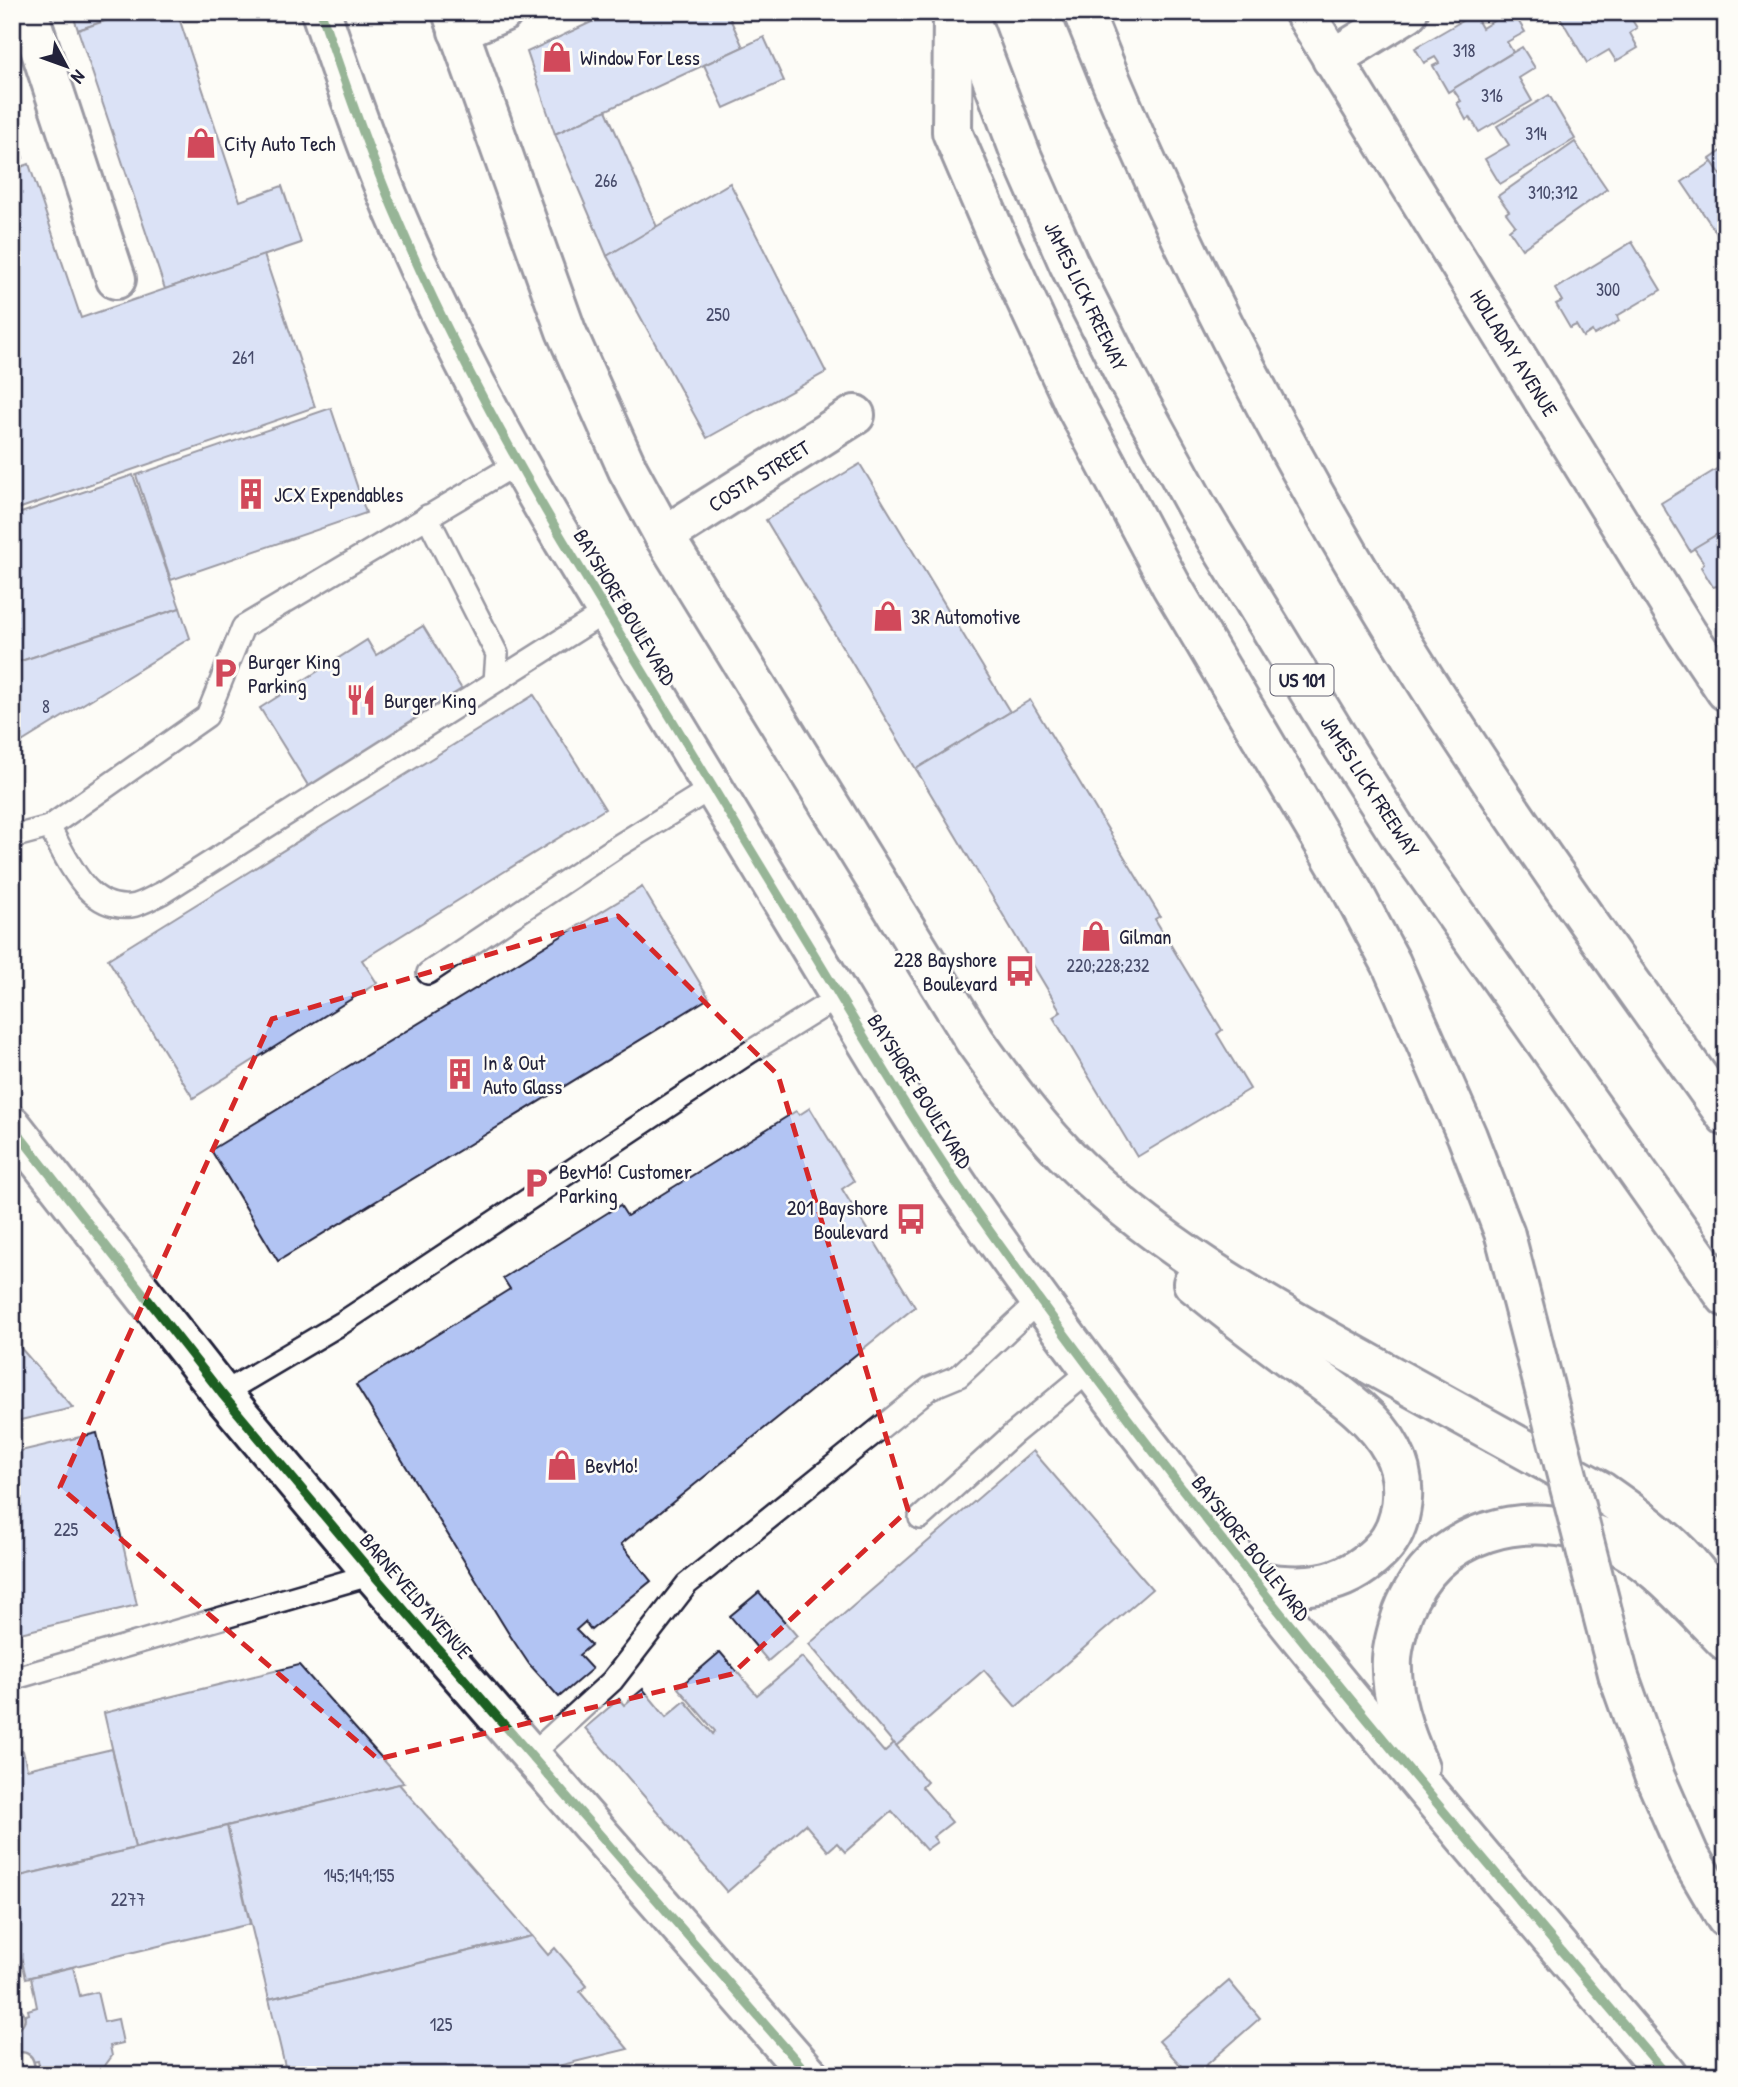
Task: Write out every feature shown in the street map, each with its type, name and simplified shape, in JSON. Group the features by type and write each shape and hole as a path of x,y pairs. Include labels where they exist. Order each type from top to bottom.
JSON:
{"main road":[{"path":"28,12 116,279"},
{"name":"BAYSHORE BOULEVARD","path":"321,12 365,138 397,218 472,379 518,463 917,1123 1040,1300 1255,1581 1439,1808 1667,2075"},
{"path":"503,12 455,22 566,331 628,470 664,536 975,1041 1018,1101 1122,1218 1178,1270 1240,1321 1353,1406 1377,1429 1392,1450 1402,1475 1402,1501 1396,1528 1383,1548 1366,1565 1342,1578 1314,1585 1285,1587 1255,1581"},
{"path":"953,12 952,132 1000,244 1074,403 1171,584 1346,880 1391,963 1467,1136 1505,1236 1619,1677 1654,1775 1689,1855 1726,1918"},
{"name":"JAMES LICK FREEWAY","path":"967,12 1021,155 1069,264 1129,383 1198,509 1342,745 1401,836 1726,1297"},
{"path":"1083,12 1141,148 1220,317 1371,592 1427,683 1544,858 1726,1116"},
{"name":"HOLLADAY AVENUE","path":"1304,12 1687,634 1726,691"},
{"path":"1332,59 1408,12"},
{"name":"COSTA STREET","path":"664,536 855,415"},
{"name":"BARNEVELD AVENUE","path":"12,1126 222,1394 373,1574 809,2075"},
{"path":"1065,1154 1123,1206 1183,1251 1291,1320 1602,1492 1645,1522 1677,1550 1726,1613"},
{"path":"1439,1808 1403,1727 1394,1692 1392,1658 1398,1627 1408,1599 1423,1575 1441,1555 1463,1542 1511,1526 1558,1525 1584,1530 1631,1552 1654,1570 1726,1640"}],"lane":[{"path":"12,838 49,827 207,716 243,627 518,463"},
{"path":"428,516 497,654 495,681"},
{"path":"49,827 85,888 96,898 113,905 133,906 162,893 607,611"},
{"path":"428,973 618,846 713,787"},
{"path":"222,1394 342,1323 750,1052 840,996"},
{"path":"531,1755 612,1681 687,1584 930,1388 960,1376 1040,1300"},
{"path":"920,1518 1092,1368"},
{"path":"12,1679 373,1574"}],"highlighted area":[{"path":"618,916 778,1075 908,1510 732,1674 378,1759 60,1487 272,1019"}],"building":[{"path":"72,12 131,12 78,30"},
{"path":"131,12 177,12 240,201 282,186 301,243 165,289 78,30"},
{"path":"613,12 727,12 743,47 555,134 527,52"},
{"path":"1508,12 1513,12 1525,32 1507,42 1513,52 1448,92 1433,66 1439,63 1435,57 1424,63 1415,48 1474,14 1482,28"},
{"path":"1557,12 1627,12 1637,28 1630,33 1638,48 1616,61 1609,50 1587,63"},
{"path":"764,37 784,81 724,108 704,65"},
{"path":"1522,47 1535,68 1519,78 1532,101 1479,132 1470,117 1466,120 1457,103 1461,101 1453,89"},
{"path":"1549,95 1575,139 1500,184 1485,159 1509,145 1497,126"},
{"path":"606,110 657,227 607,256 555,134"},
{"path":"12,125 23,158 12,162"},
{"path":"1575,142 1607,189 1522,249 1509,230 1515,225 1498,196"},
{"path":"1726,148 1726,182 1710,159"},
{"path":"1712,162 1726,182 1726,238 1722,241 1682,182"},
{"path":"29,164 81,318 264,255 315,407 12,511 12,170"},
{"path":"730,183 826,372 707,438 607,256"},
{"path":"1632,242 1661,290 1617,316 1619,321 1594,335 1592,331 1583,337 1576,325 1570,328 1556,304 1562,301 1555,289"},
{"name":"JCX Expendables","path":"331,408 366,513 171,580 136,475"},
{"name":"3R Automotive","path":"860,464 1010,712 916,769 766,520"},
{"path":"1720,467 1726,476 1726,529 1690,551 1661,503"},
{"path":"133,475 180,608 12,664 12,516"},
{"path":"1726,529 1726,596 1717,586 1713,587 1701,567 1704,563 1694,548"},
{"path":"180,608 190,638 12,748 12,664"},
{"name":"Burger King","path":"423,626 463,691 309,787 260,708 367,640 376,655"},
{"path":"534,695 605,809 362,960 377,983 193,1098 108,959"},
{"path":"1030,700 1160,916 1155,919 1222,1030 1217,1034 1250,1089 1137,1157 1053,1017 1061,1012 916,769"},
{"name":"In & Out Auto Glass","path":"642,887 709,998 278,1261 211,1150"},
{"name":"BevMo!","path":"810,1108 854,1181 842,1189 915,1307 621,1544 651,1581 591,1630 585,1622 576,1630 591,1645 579,1655 592,1669 559,1697 529,1664 509,1634 356,1385 510,1289 503,1278 620,1205 627,1216 796,1111 799,1115"},
{"path":"12,1338 73,1408 12,1422"},
{"path":"97,1433 137,1605 12,1635 12,1453"},
{"path":"1033,1451 1152,1589 1016,1707 984,1670 896,1746 809,1644"},
{"path":"759,1592 797,1636 768,1661 730,1616"},
{"path":"720,1652 757,1695 802,1657 884,1752 894,1743 927,1782 922,1787 952,1822 933,1837 937,1842 926,1850 892,1811 845,1852 837,1843 828,1851 805,1824 727,1892 585,1728 619,1699 624,1705 643,1689 666,1717 685,1701 713,1734 715,1731 678,1688"},
{"path":"299,1665 404,1783 135,1848 104,1713"},
{"path":"112,1749 135,1848 12,1878 12,1754 23,1751 27,1769"},
{"path":"399,1784 532,1936 269,1999 227,1826"},
{"path":"227,1826 250,1924 26,1978 12,1919 12,1878"},
{"path":"532,1936 548,1955 555,1948 587,1986 580,1992 628,2049 521,2075 287,2075 269,1999"},
{"path":"73,1967 80,1996 97,1992 104,2022 118,2019 123,2043 110,2046 112,2056 98,2075 41,2075 38,2061 12,2066 12,2019 29,2014 28,2010 37,2007 31,1977"},
{"path":"1229,1981 1260,2018 1195,2075 1189,2075 1159,2041"}],"cycle path":[{"path":"321,12 366,142 397,218 434,301 496,422 563,540 932,1146 1058,1325 1225,1544 1488,1865 1667,2075"},
{"path":"12,1126 222,1394 373,1574 809,2075"}],"place":[{"name":"Window For Less","path":"557,57"},
{"name":"City Auto Tech","path":"201,143"},
{"name":"JCX Expendables","path":"251,494"},
{"name":"3R Automotive","path":"888,616"},
{"name":"Burger King Parking","path":"225,673"},
{"name":"Burger King","path":"361,700"},
{"name":"Gilman","path":"1096,936"},
{"name":"228 Bayshore Boulevard","path":"1020,971"},
{"name":"In & Out Auto Glass","path":"460,1074"},
{"name":"BevMo! Customer Parking","path":"536,1183"},
{"name":"201 Bayshore Boulevard","path":"911,1219"},
{"name":"BevMo!","path":"562,1465"}]}
